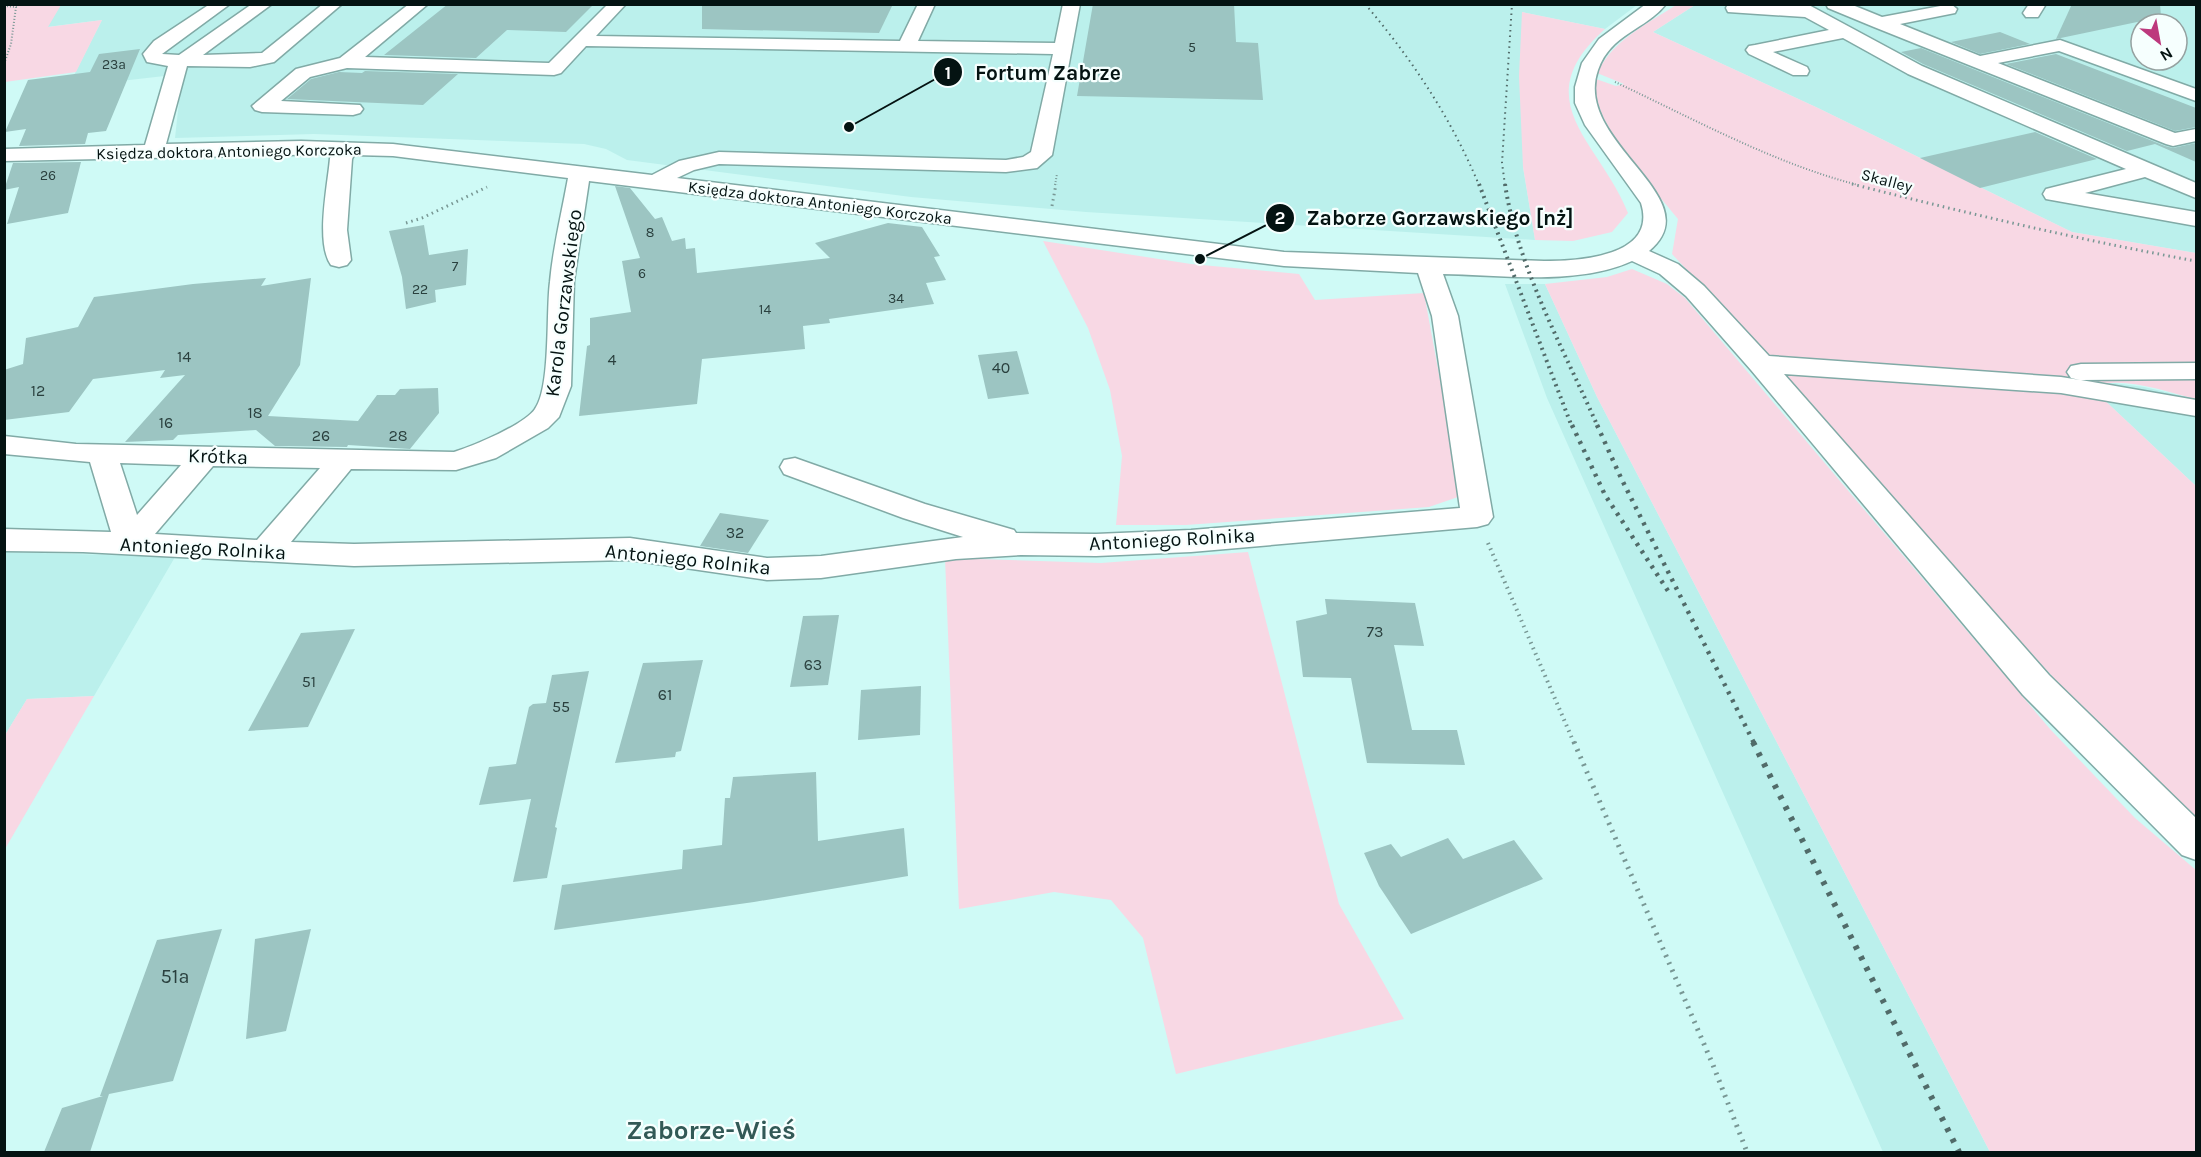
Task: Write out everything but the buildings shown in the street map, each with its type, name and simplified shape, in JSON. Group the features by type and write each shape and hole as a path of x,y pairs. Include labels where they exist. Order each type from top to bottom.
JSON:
{"street":[{"path":"222,4 160,45 152,54 157,59 182,60 250,61 268,58 334,4"},
{"path":"154,150 175,73 182,60 264,4"},
{"path":"347,62 420,4"},
{"path":"353,109 262,106 303,73 347,62 554,69 618,4"},
{"path":"906,46 927,4"},
{"path":"657,182 678,168 719,158 1006,166 1029,163 1041,155 1072,4"},
{"path":"1658,4 1620,30 1604,45 1586,74 1585,103 1592,121 1652,203 1656,212 1657,227 1632,252 1681,277 1761,364 2036,685 2196,843"},
{"path":"1842,5 1880,23 2173,140 2196,135"},
{"path":"1731,10 1801,8 1915,70 2196,191"},
{"path":"1880,23 1949,9"},
{"path":"1800,71 1755,50 1845,33"},
{"path":"581,41 1062,49"},
{"path":"1978,62 2060,45 2196,95"},
{"name":"Księdza doktora Antoniego Korczoka","path":"4,155 301,147 393,150 1304,260 1428,267 1571,267 1596,263 1632,252"},
{"path":"339,260 335,230 341,158 349,148"},
{"path":"2147,170 2054,194 2196,219"},
{"name":"Karola Gorzawskiego","path":"432,462 456,461 486,453 538,422 549,411 557,386 562,281 580,172"},
{"path":"1428,267 1444,316 1477,517"},
{"path":"1761,364 2061,386 2196,408"},
{"path":"2061,386 2055,372 2196,371"},
{"name":"Krótka","path":"4,446 102,454 432,462"},
{"path":"102,454 130,543"},
{"path":"130,543 206,455"},
{"path":"265,552 344,460"},
{"path":"795,467 914,511 1021,544"},
{"name":"Antoniego Rolnika","path":"4,540 130,543 354,555 630,549 768,569 821,567 956,548 1021,544 1096,545 1191,541 1477,517"}],"path":[{"path":"4,6 16,8 11,44 4,64"},
{"name":"Skalley","path":"1586,74 1617,83 1760,150 1835,179 1954,210 2134,250 2196,261"},
{"path":"406,223 422,218 493,185"},
{"path":"1052,206 1054,195"},
{"path":"1477,517 1713,1065 1747,1152"}],"shaded area":[{"path":"61,4 1637,5 1605,29 1522,12 1523,167 1535,240 1086,212 911,197 627,160 606,149 584,144 314,134 175,138 182,74 68,87 102,20 47,27"},
{"path":"4,5 61,5 48,27 102,20 76,72 5,82"},
{"path":"1676,5 1695,5 1653,32 1818,108 2072,232 2196,253 2196,399 2132,384 2106,383 2094,386 2099,395 2196,486 2196,822 2091,719 1775,371 2006,373 1767,355 1672,254 1678,219 1612,133 1602,114 1596,95 1596,79 1616,86 1624,84 1597,73 1604,61 1632,34"},
{"path":"1695,5 2196,5 2196,253 2072,232 1818,108 1653,32"},
{"path":"1522,12 1605,29 1582,55 1570,78 1569,100 1587,143 1616,188 1628,213 1612,232 1573,241 1535,240 1523,167 1519,76"},
{"path":"1043,241 1191,264 1299,274 1315,300 1424,293 1460,489 1458,497 1429,507 1186,525 1116,525 1122,456 1110,390 1088,328"},
{"path":"1632,269 1667,284 1685,298 2050,729 2135,818 2196,870 2196,1152 1990,1152 1597,397 1545,284 1607,277"},
{"path":"1505,284 1545,284 1597,397 1990,1152 1883,1152 1547,398"},
{"path":"2106,382 2144,387 2196,399 2196,486 2099,395 2094,385"},
{"path":"5,552 175,557 94,696 27,699 5,735"},
{"path":"1248,552 1339,904 1404,1019 1176,1074 1143,938 1111,900 1054,892 959,909 945,558 1101,563"},
{"path":"94,696 5,849 5,735 27,699"}],"railway":[{"path":"1365,4 1399,46 1429,90 1456,136 1479,185"},
{"path":"1505,185 1502,163 1512,4"},
{"path":"1479,184 1572,427"},
{"path":"1505,184 1511,215 1531,277 1598,427"},
{"path":"1572,425 1605,495 1670,594"},
{"path":"1597,425 1621,478 1754,743"},
{"path":"1753,742 1959,1152"}],"place":[{"name":"Fortum Zabrze","path":"849,127"},
{"name":"Zaborze Gorzawskiego [nż]","path":"1200,259"}],"district":[{"name":"Zaborze-Wieś","path":"711,1130"}]}
